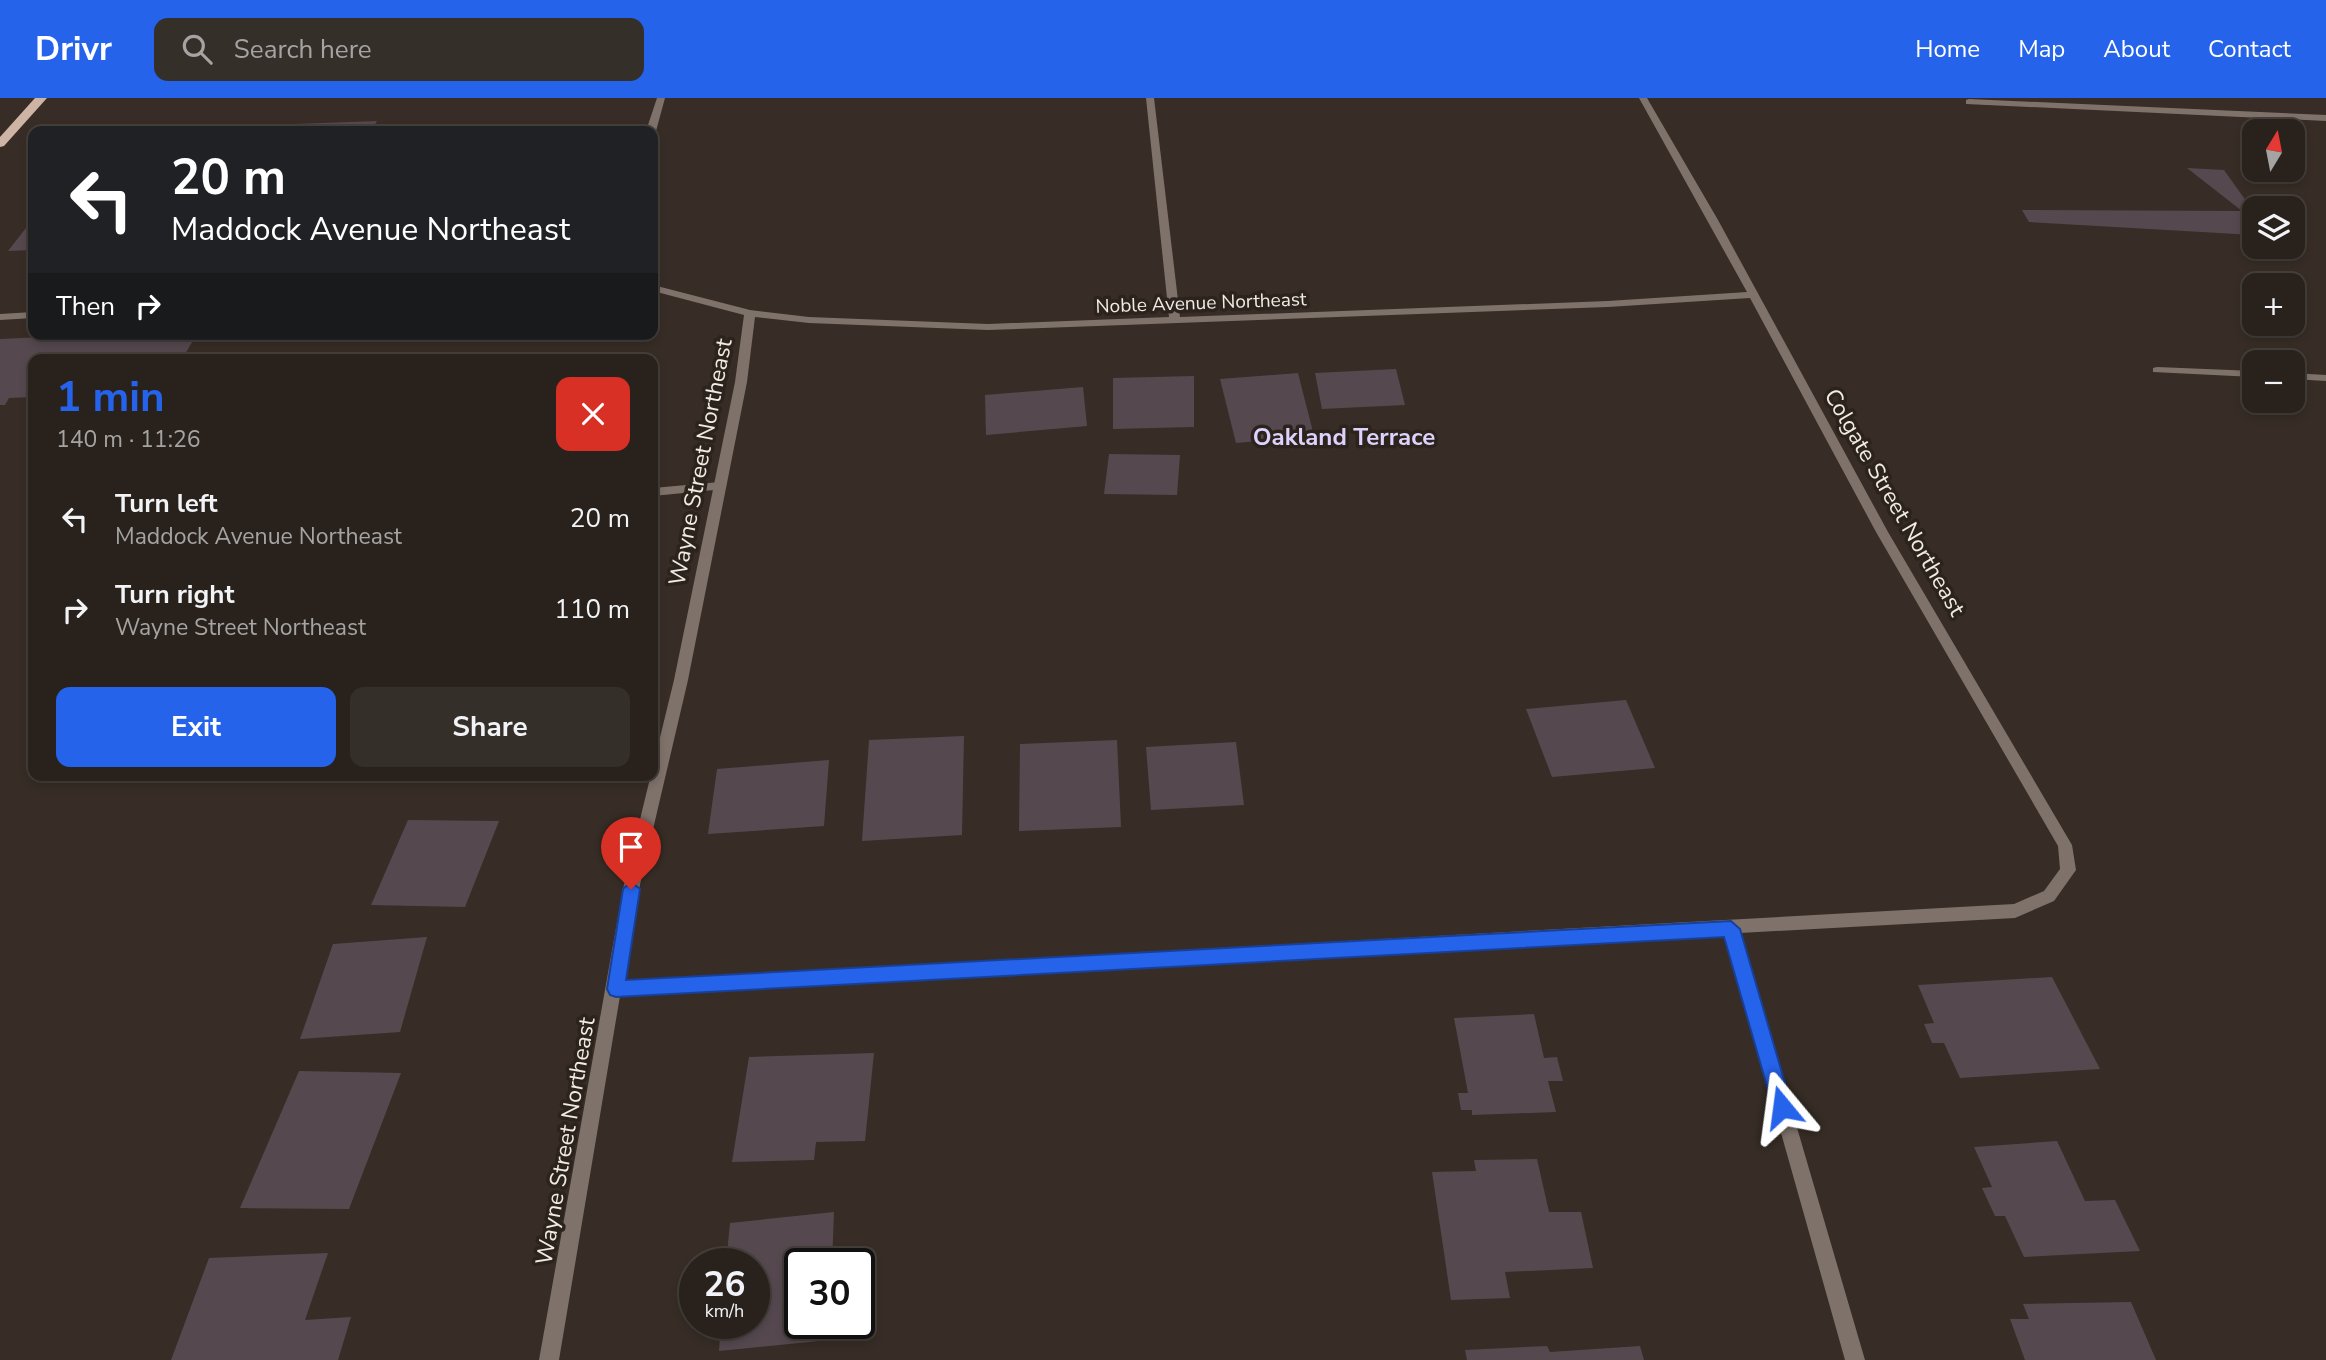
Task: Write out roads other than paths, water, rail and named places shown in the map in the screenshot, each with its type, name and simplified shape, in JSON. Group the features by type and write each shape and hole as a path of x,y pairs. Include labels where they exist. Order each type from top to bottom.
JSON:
{"main road":[{"path":"1,141 41,98"}],"street":[{"path":"653,126 661,98"},
{"path":"1150,98 1175,321"},
{"name":"Colgate Street Northeast","path":"1643,98 1754,295 1805,394 1876,521 2065,845 2068,870 2049,896 2015,911 1731,929"},
{"path":"1969,102 2326,118"},
{"name":"Noble Avenue Northeast","path":"658,289 750,313 809,320 936,326 1175,321 1754,295"},
{"name":"Wayne Street Northeast","path":"658,776 681,680 741,382 750,313"},
{"path":"0,317 28,315"},
{"path":"2157,370 2242,374"},
{"path":"2305,377 2326,378"},
{"path":"658,492 720,486"},
{"name":"Wayne Street Northeast","path":"549,1360 616,989 631,889 657,781"},
{"path":"616,989 1731,929 1855,1360"}],"district":[{"name":"Oakland Terrace","path":"1344,437"}]}
